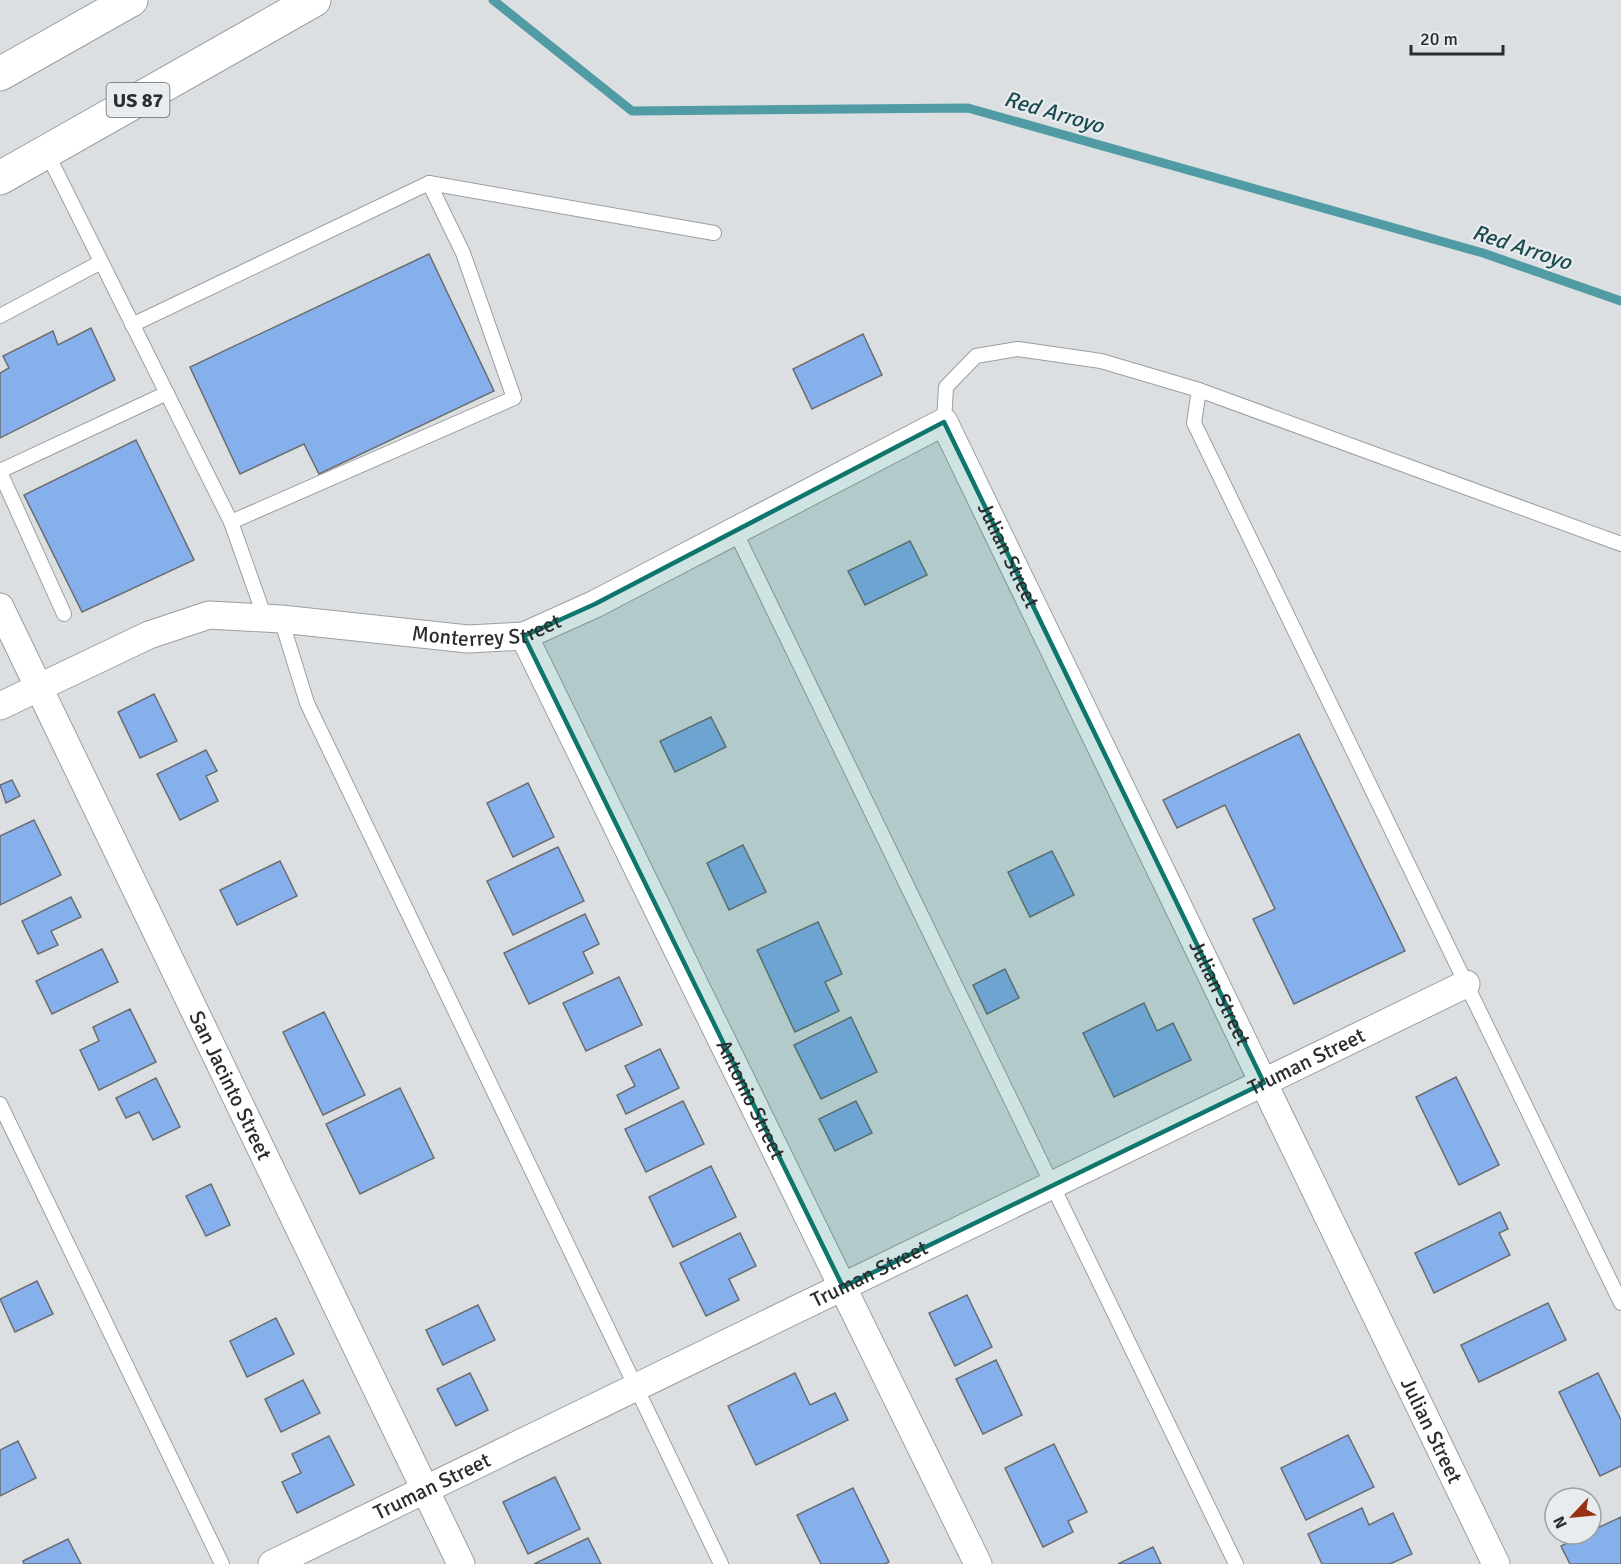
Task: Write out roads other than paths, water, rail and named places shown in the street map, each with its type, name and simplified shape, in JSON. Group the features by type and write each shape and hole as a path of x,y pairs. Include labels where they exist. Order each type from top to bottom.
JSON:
{"main road":[{"path":"0,74 131,0"},
{"name":"US 87","path":"0,178 314,0"}],"street":[{"name":"Monterrey Street","path":"0,706 149,635 209,615 273,619 468,639 524,636 595,604 944,422"},
{"name":"Julian Street","path":"944,422 1496,1564"},
{"name":"San Jacinto Street","path":"0,607 461,1564"},
{"name":"Antonio Street","path":"524,636 978,1564"},
{"name":"Truman Street","path":"272,1564 1466,984"}],"lane":[{"path":"46,151 231,522 307,703 721,1564"},
{"path":"132,325 429,183 714,233"},
{"path":"231,522 513,398 463,253 429,183"},
{"path":"0,316 101,262"},
{"path":"944,422 946,387 976,356 1018,349 1101,362 1199,390 1621,543"},
{"path":"1199,390 1194,423 1621,1303"},
{"path":"64,614 0,472 167,393"},
{"path":"735,531 1236,1564"},
{"path":"0,1104 222,1564"}],"waterway":[{"name":"Red Arroyo","path":"493,0 632,111 968,108 1483,253 1621,301"}]}
